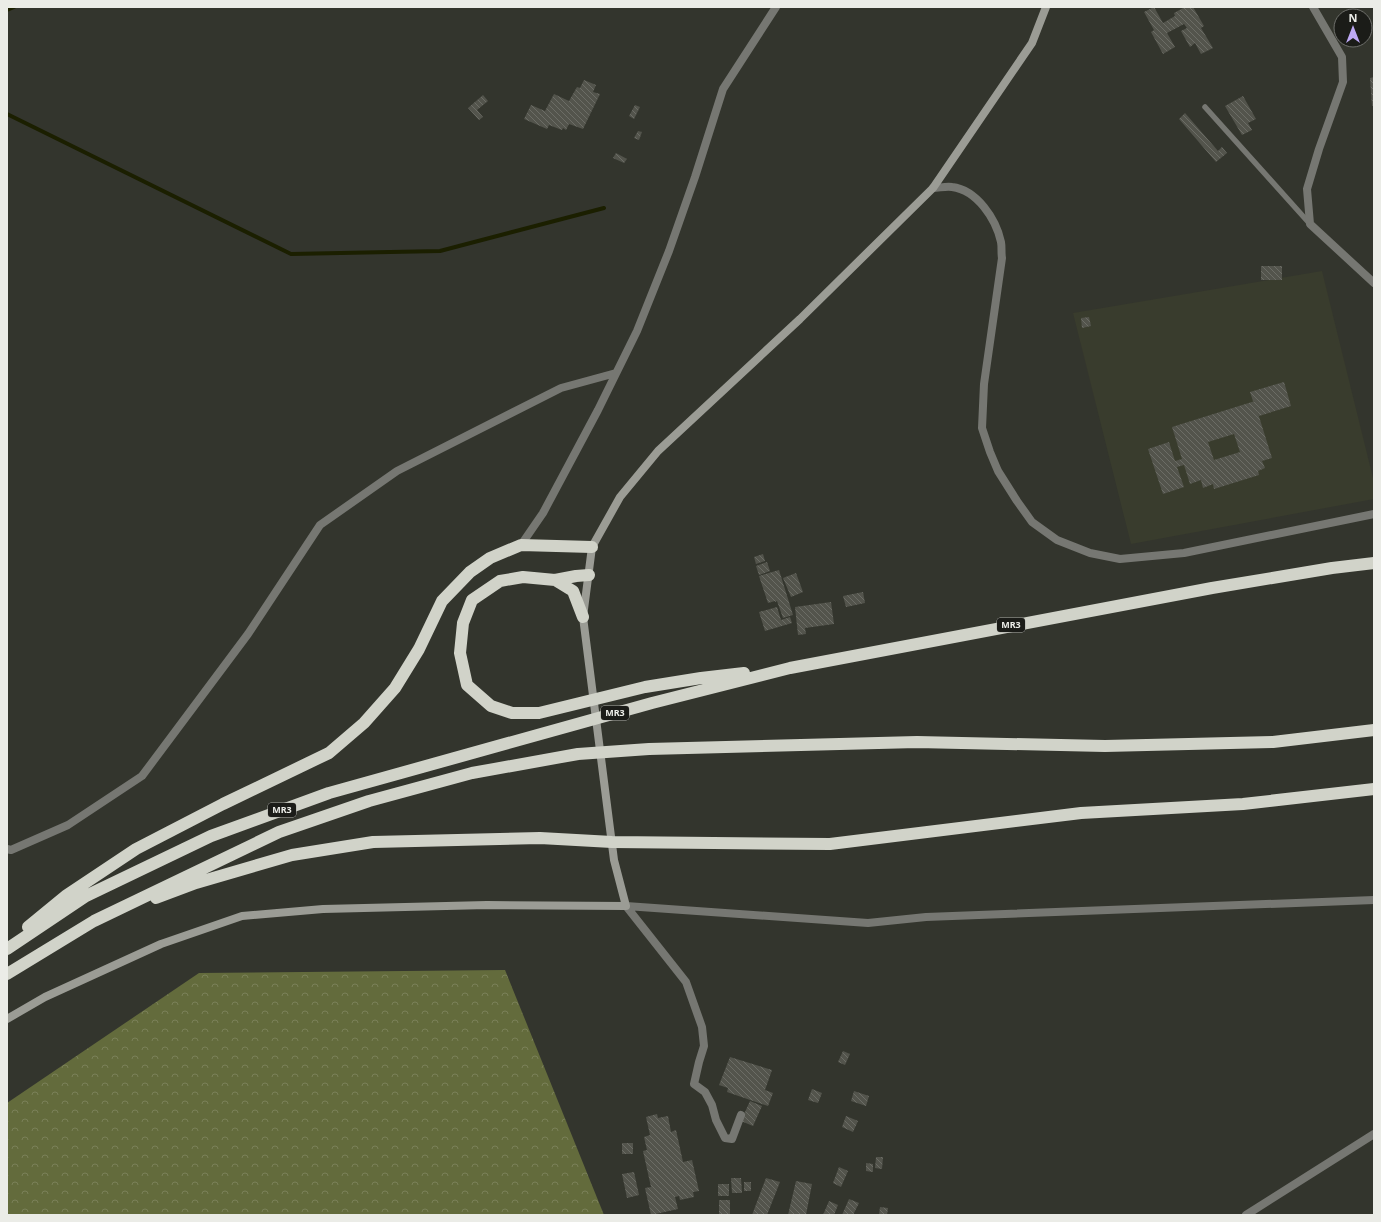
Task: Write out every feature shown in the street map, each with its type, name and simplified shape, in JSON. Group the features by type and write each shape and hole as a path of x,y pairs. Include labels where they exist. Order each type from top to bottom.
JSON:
{"highway":[{"path":"7,944 67,895 136,849 223,804 329,753 364,723 395,688 419,649 442,601 470,572 490,558 521,545 592,547"},
{"name":"MR3","path":"7,949 86,896 211,836 329,793 652,703 790,668 1204,589 1332,568 1374,563"},
{"path":"589,575 555,580 523,577 500,581 472,600 463,623 460,652 467,685 491,706 512,713 539,713 569,707 645,687 701,678 790,668"},
{"path":"555,580 574,591 583,617"},
{"name":"MR3","path":"7,974 94,921 278,832 369,801 472,774 578,754 649,749 917,742 1105,746 1273,742 1374,730"},
{"path":"94,921 196,884 292,855 373,842 540,838 612,842 830,844 1081,813 1243,804 1374,789"}],"main road":[{"path":"7,1019 45,997 161,944 242,916 323,909 487,905 626,906 614,860 583,617 592,547 620,497 658,451 800,319 933,188 1032,43 1046,7"}],"street":[{"path":"521,545 543,513 598,410 637,331 669,251 695,177 723,89 776,7"},
{"path":"1313,7 1342,57 1343,82 1319,149 1307,189 1310,224 1374,283"},
{"path":"933,188 952,187 967,192 981,203 993,221 1001,242 1002,258 984,384 982,428 998,471 1032,522 1057,540 1090,553 1120,559 1184,553 1374,514"},
{"path":"7,849 11,850 68,825 142,776 248,634 320,525 397,471 562,388 616,373"},
{"path":"626,906 868,923 926,917 1374,900"},
{"path":"626,906 686,982 702,1027 704,1046 694,1084 705,1092 709,1098 716,1120 725,1138 732,1139 741,1115"},
{"path":"1246,1215 1374,1134"}],"lane":[{"path":"1205,107 1310,224"}],"shaded area":[{"path":"1322,271 1374,482 1374,499 1131,544 1073,313"}],"green space":[{"path":"505,970 604,1215 7,1215 7,1103 199,973"}],"building":[{"path":"1154,7 1163,23 1175,16 1174,13 1185,7 1193,7 1204,26 1201,28 1213,48 1201,54 1195,43 1190,47 1181,31 1187,28 1184,24 1167,33 1175,47 1163,54 1151,32 1154,30 1144,12"},
{"path":"1374,77 1374,106 1372,106 1370,78"},
{"path":"584,80 596,85 593,92 600,94 583,129 569,124 566,130 549,125 547,129 524,119 531,105 545,111 554,94 569,101 577,87 580,88"},
{"path":"483,95 488,101 477,110 483,117 479,120 468,108"},
{"path":"1243,96 1256,119 1248,123 1252,130 1242,135 1225,106"},
{"path":"635,105 640,107 634,119 629,116"},
{"path":"1185,113 1218,151 1222,147 1227,153 1216,162 1179,119"},
{"path":"638,131 642,132 639,140 634,138"},
{"path":"616,153 627,159 624,163 613,158"},
{"path":"1261,266 1282,266 1282,280 1261,280"},
{"path":"1089,317 1091,326 1082,328 1081,318"},
{"path":"1284,382 1291,406 1259,416 1256,407 1272,458 1262,461 1265,468 1258,471 1259,475 1214,489 1213,484 1203,488 1201,480 1190,484 1184,465 1177,467 1184,487 1163,494 1148,449 1169,442 1175,461 1182,459 1172,427 1255,401 1253,401 1250,392","holes":["1234,434 1240,452 1214,460 1208,442"]},
{"path":"763,554 765,561 756,564 754,557"},
{"path":"767,562 770,571 759,575 756,566"},
{"path":"779,570 793,615 783,618 777,601 768,603 759,576"},
{"path":"796,573 803,592 791,597 783,578"},
{"path":"863,592 865,603 846,607 843,596"},
{"path":"831,602 834,624 805,628 806,634 798,635 795,607"},
{"path":"777,607 781,620 790,617 792,623 765,631 759,612"},
{"path":"843,1051 850,1054 845,1065 838,1062"},
{"path":"730,1057 772,1070 765,1090 773,1093 768,1106 727,1092 728,1088 719,1085"},
{"path":"812,1089 822,1093 818,1103 808,1100"},
{"path":"854,1091 869,1096 866,1106 851,1101"},
{"path":"750,1101 762,1106 753,1126 741,1121"},
{"path":"657,1114 658,1118 668,1116 671,1132 676,1130 683,1162 692,1160 699,1191 693,1192 694,1197 680,1200 679,1196 675,1197 678,1209 651,1215 645,1188 651,1187 643,1151 647,1150 644,1137 650,1135 646,1117"},
{"path":"846,1116 858,1121 853,1132 842,1127"},
{"path":"622,1143 633,1143 633,1154 622,1154"},
{"path":"876,1157 883,1157 882,1169 875,1168"},
{"path":"866,1163 873,1164 873,1172 866,1171"},
{"path":"839,1167 848,1171 841,1187 833,1183"},
{"path":"634,1172 639,1195 627,1198 622,1174"},
{"path":"731,1178 741,1178 742,1193 732,1193"},
{"path":"766,1178 780,1182 767,1215 752,1215"},
{"path":"796,1181 812,1184 806,1215 788,1215"},
{"path":"744,1182 751,1182 751,1191 744,1191"},
{"path":"718,1184 729,1184 729,1196 718,1196"},
{"path":"849,1199 859,1203 853,1215 842,1215"},
{"path":"719,1200 730,1200 730,1215 719,1215"},
{"path":"829,1201 838,1205 834,1215 823,1215"},
{"path":"880,1207 888,1208 887,1215 879,1215"}],"waterway":[{"path":"7,10 14,7"},
{"path":"7,114 291,254 440,251 604,208"}]}
